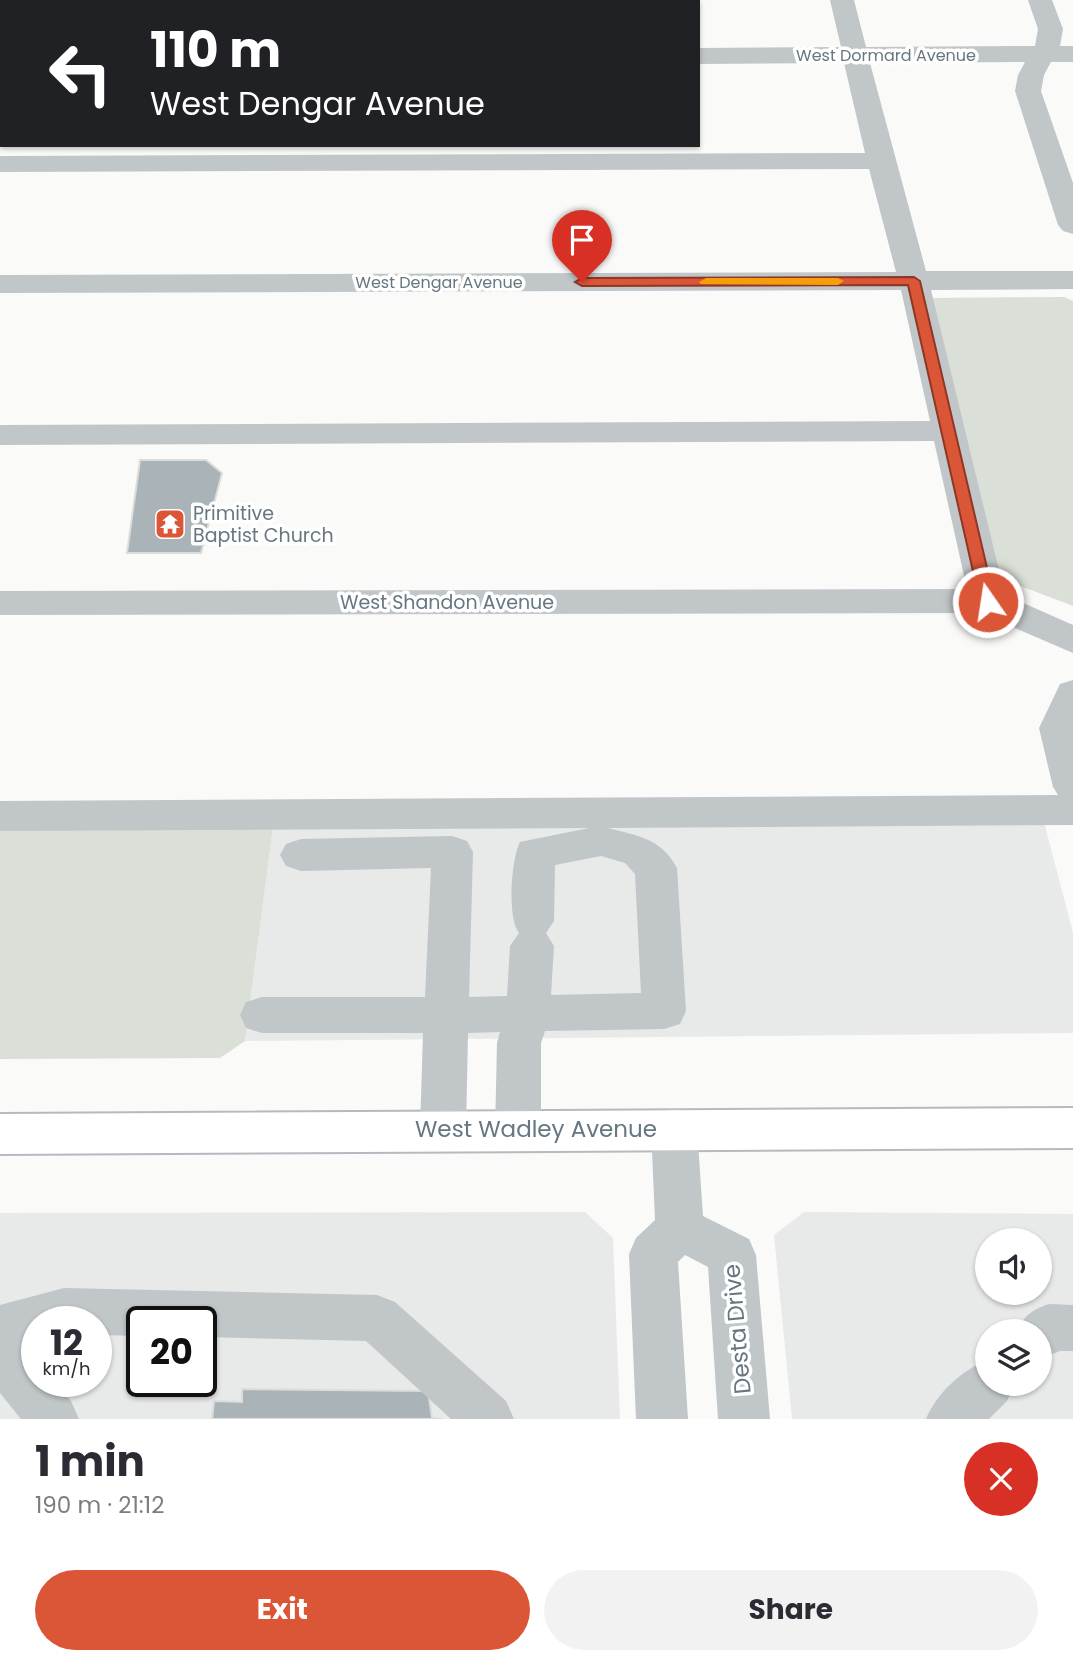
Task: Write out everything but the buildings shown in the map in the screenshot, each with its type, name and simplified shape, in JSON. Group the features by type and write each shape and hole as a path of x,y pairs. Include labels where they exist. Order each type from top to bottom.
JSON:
{"main road":[{"name":"West Wadley Avenue","path":"0,1134 443,1130 518,1132 674,1128 1073,1128"}],"street":[{"path":"842,0 881,161 914,281 988,602 1073,640"},
{"path":"1040,0 1051,34 1030,73 1028,91 1073,225"},
{"name":"West Dormard Avenue","path":"700,56 1073,54"},
{"path":"0,164 881,161"},
{"name":"West Dengar Avenue","path":"0,284 1060,280"},
{"path":"0,435 948,431"},
{"name":"West Shandon Avenue","path":"0,603 988,602"},
{"path":"1073,694 1058,727 1073,787"},
{"path":"0,816 1073,810"},
{"path":"601,841 639,852 656,868 664,1011 531,965 513,965 515,865 535,853 601,841"},
{"path":"302,855 452,852 443,1130"},
{"path":"518,1132 519,1044 531,965 535,853"},
{"path":"262,1015 446,1015 531,965"},
{"path":"662,1419 653,1254 680,1228 674,1128"},
{"name":"Desta Drive","path":"680,1228 732,1255 744,1419"},
{"path":"0,1328 64,1311 377,1318 488,1419"},
{"path":"1052,1327 1073,1328"},
{"path":"0,1354 53,1419"},
{"path":"952,1419 976,1396"}],"shaded area":[{"path":"1064,297 1073,301 1073,606 997,577 928,298"},
{"path":"1044,822 1073,933 1073,1033 245,1041 273,827"},
{"path":"0,826 273,827 245,1041 220,1058 0,1059"},
{"path":"585,1212 613,1238 620,1419 0,1419 0,1213"},
{"path":"804,1212 1073,1214 1073,1419 792,1419 774,1235"}],"slow traffic":[{"path":"706,282 838,281"}],"place":[{"name":"Primitive Baptist Church","path":"170,524"}],"route":[{"path":"582,282 914,281 988,602"}]}
